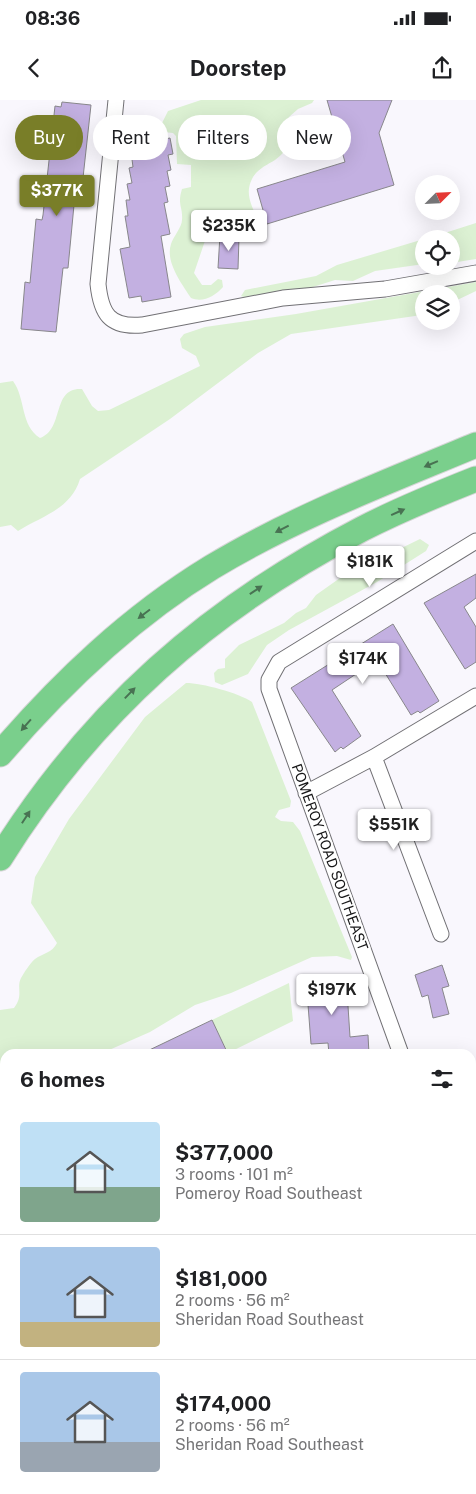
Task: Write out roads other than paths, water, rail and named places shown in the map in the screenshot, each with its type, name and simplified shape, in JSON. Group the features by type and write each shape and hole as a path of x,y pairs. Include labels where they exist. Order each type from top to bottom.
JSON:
{"highway":[{"path":"0,754 67,680 111,640 158,604 211,568 310,516 476,445"},
{"path":"0,858 36,803 90,735 134,688 205,627 255,590 341,540 391,515 476,478"}],"street":[{"path":"116,100 98,284 103,310 115,322 135,326 150,324 283,298 386,288 476,273"},
{"name":"POMEROY ROAD SOUTHEAST","path":"399,1049 269,689 269,680 279,662 476,541"},
{"path":"306,793 374,757 476,696"},
{"path":"374,757 441,934"}]}
